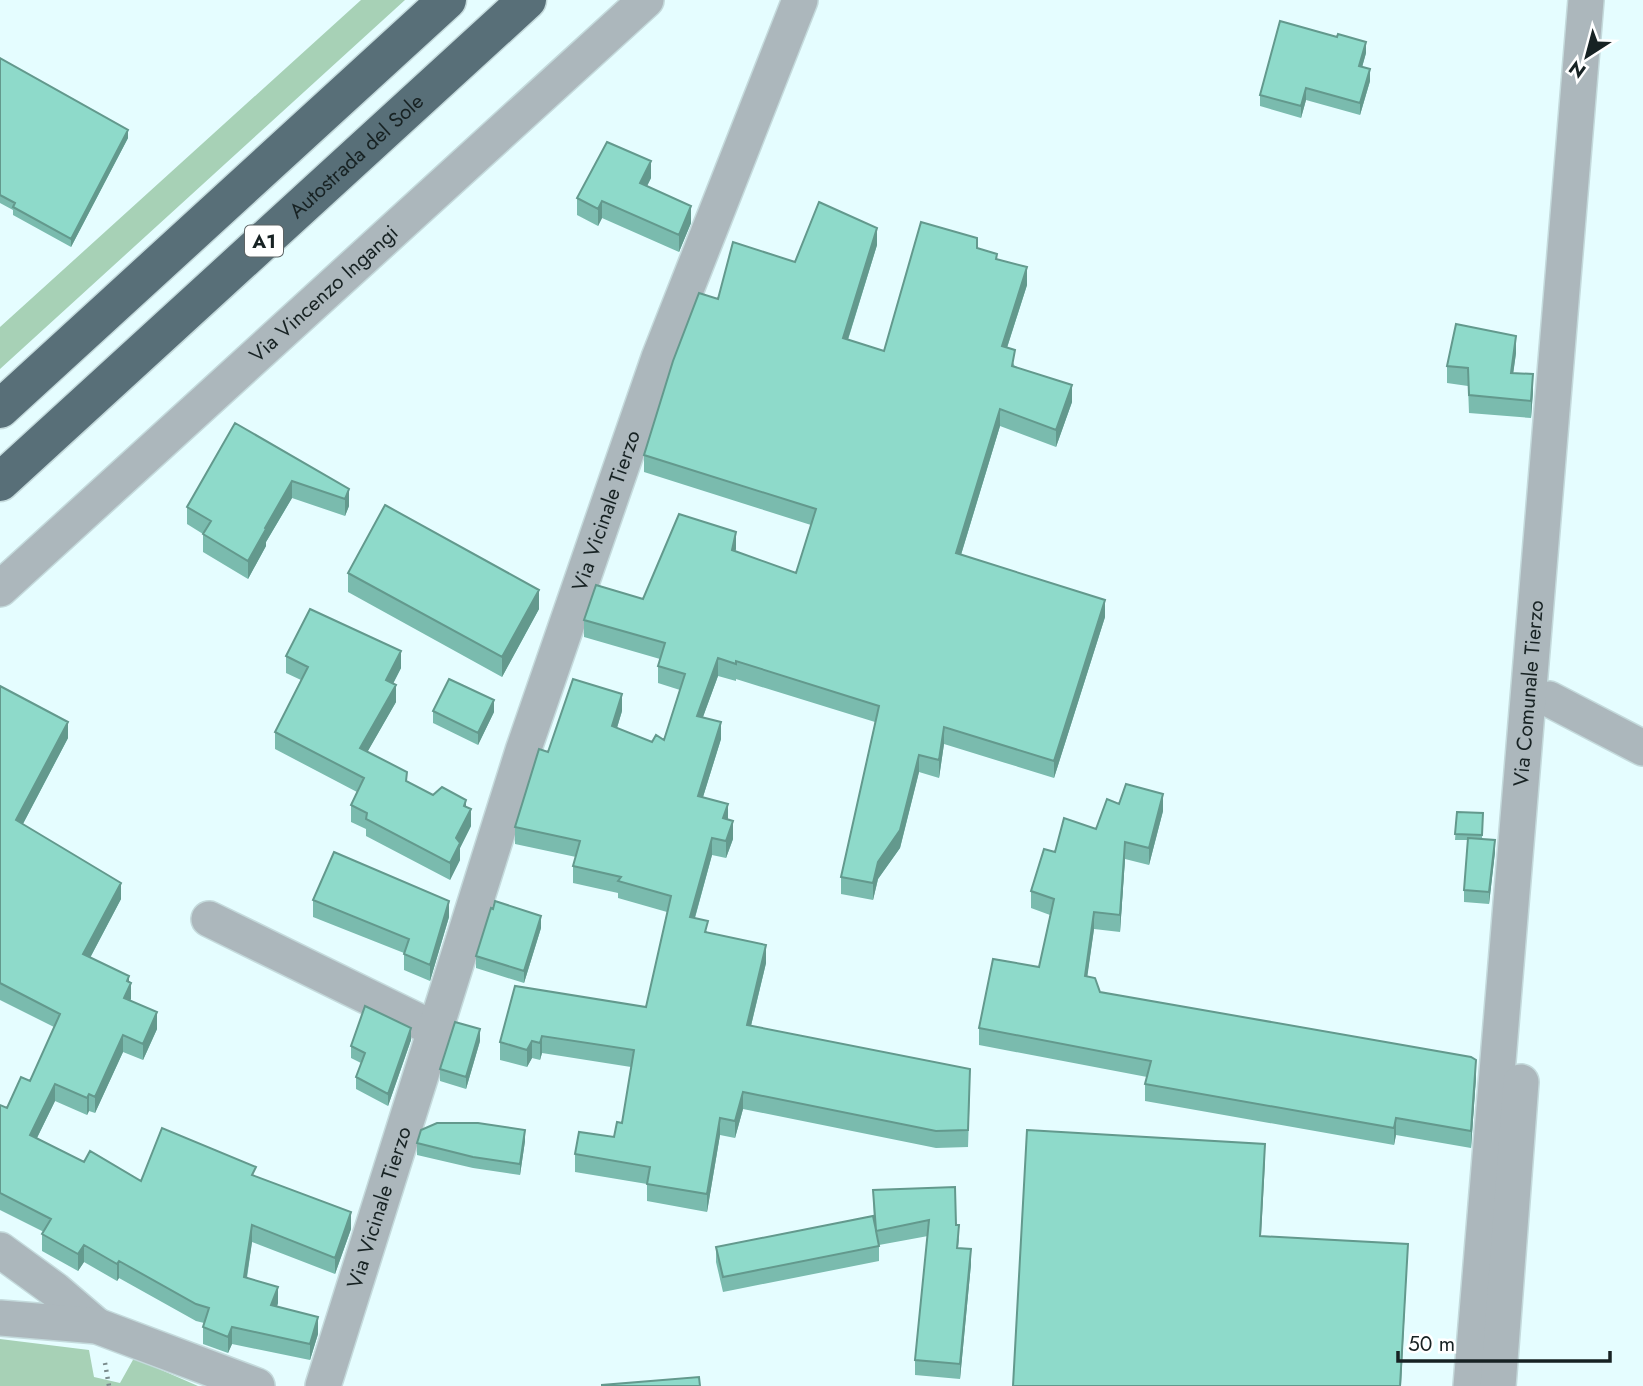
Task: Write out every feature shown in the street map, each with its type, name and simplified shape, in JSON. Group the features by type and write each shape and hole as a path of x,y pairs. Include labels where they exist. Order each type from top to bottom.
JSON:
{"highway":[{"name":"A1","path":"0,410 447,0"},
{"name":"Autostrada del Sole","path":"0,482 527,0"}],"street":[{"name":"Via Vincenzo Ingangi","path":"0,589 646,0"},
{"name":"Via Vicinale Tierzo","path":"323,1386 523,751 659,358 800,0"},
{"name":"Via Comunale Tierzo","path":"1471,1386 1587,0"},
{"path":"1498,1386 1549,699 1589,92 1605,0"},
{"path":"1549,699 1643,748"},
{"path":"209,919 436,1030"},
{"path":"0,1250 55,1290 97,1326"},
{"path":"0,1318 97,1326 257,1386"}],"green space":[{"path":"361,0 405,0 0,369 0,327"},
{"path":"0,1339 89,1350 94,1377 120,1383 134,1358 198,1386 0,1386"}],"building":[{"path":"1280,21 1366,42 1359,66 1370,69 1360,103 1306,88 1301,106 1260,95"},
{"path":"0,58 128,130 71,239 13,207 15,203 0,195"},
{"path":"607,142 651,161 640,183 691,206 679,235 602,201 598,209 577,198"},
{"path":"819,202 877,228 843,338 884,351 921,222 977,238 977,248 997,254 996,259 1027,267 1002,346 1015,350 1012,366 1072,385 1056,430 1000,409 956,553 1105,600 1054,761 944,727 939,760 919,755 900,830 878,862 873,883 841,877 879,706 736,661 736,664 718,658 697,716 721,722 698,796 728,804 723,818 733,821 726,841 712,838 690,917 708,921 705,932 766,945 747,1025 970,1069 968,1130 936,1131 743,1092 735,1121 720,1118 707,1194 647,1184 650,1167 575,1154 579,1132 614,1137 617,1122 622,1123 634,1050 542,1036 540,1043 532,1041 527,1050 500,1042 515,986 646,1007 671,896 618,881 621,877 573,866 580,841 515,827 539,749 548,752 573,679 622,694 612,726 652,742 656,735 664,740 685,674 658,666 665,643 584,620 596,585 643,599 679,514 736,532 732,550 796,573 816,509 644,455 673,361 699,293 718,299 733,242 795,262"},
{"path":"1456,324 1516,336 1511,373 1533,374 1531,401 1469,395 1468,368 1447,366"},
{"path":"235,423 349,489 345,499 292,481 248,561 203,534 211,521 187,507"},
{"path":"385,505 539,590 502,657 348,573"},
{"path":"310,609 401,651 386,680 396,685 360,748 407,772 406,781 433,795 442,787 466,800 464,806 471,809 456,838 460,843 450,863 366,819 367,813 351,805 364,778 275,732 308,667 286,656"},
{"path":"449,679 494,700 478,733 433,711"},
{"path":"0,686 68,722 16,820 121,883 83,954 129,976 127,981 131,983 124,998 157,1012 143,1044 123,1035 95,1097 89,1094 87,1098 55,1084 30,1135 84,1162 90,1151 141,1181 162,1128 256,1167 252,1175 351,1212 335,1258 252,1225 244,1277 278,1287 271,1305 318,1317 310,1344 232,1327 228,1337 203,1327 209,1308 196,1304 119,1261 117,1264 84,1245 78,1254 42,1234 51,1219 0,1193 0,1105 7,1108 21,1077 30,1081 60,1014 0,983"},
{"path":"1126,784 1163,794 1149,848 1125,842 1120,915 1094,912 1085,976 1095,978 1100,992 1471,1057 1476,1060 1471,1131 1396,1118 1394,1128 1145,1084 1151,1061 979,1028 993,959 1039,967 1054,899 1031,891 1044,849 1055,852 1064,818 1096,829 1107,799 1119,804"},
{"path":"1457,812 1483,813 1482,835 1455,834"},
{"path":"1468,838 1495,840 1489,892 1464,890"},
{"path":"334,852 449,901 430,965 404,954 409,939 313,900"},
{"path":"495,901 541,916 524,971 476,956"},
{"path":"365,1006 411,1028 388,1094 356,1077 365,1053 351,1046"},
{"path":"455,1022 480,1029 466,1077 440,1069"},
{"path":"437,1123 478,1123 525,1130 520,1164 473,1157 417,1143 421,1130"},
{"path":"1027,1130 1265,1144 1260,1236 1408,1244 1400,1386 1013,1386"},
{"path":"955,1187 956,1225 959,1225 957,1248 971,1249 960,1364 915,1360 929,1220 876,1231 879,1246 723,1277 716,1247 873,1216 876,1230 873,1190"},
{"path":"699,1377 700,1386 602,1386 602,1385"}]}
